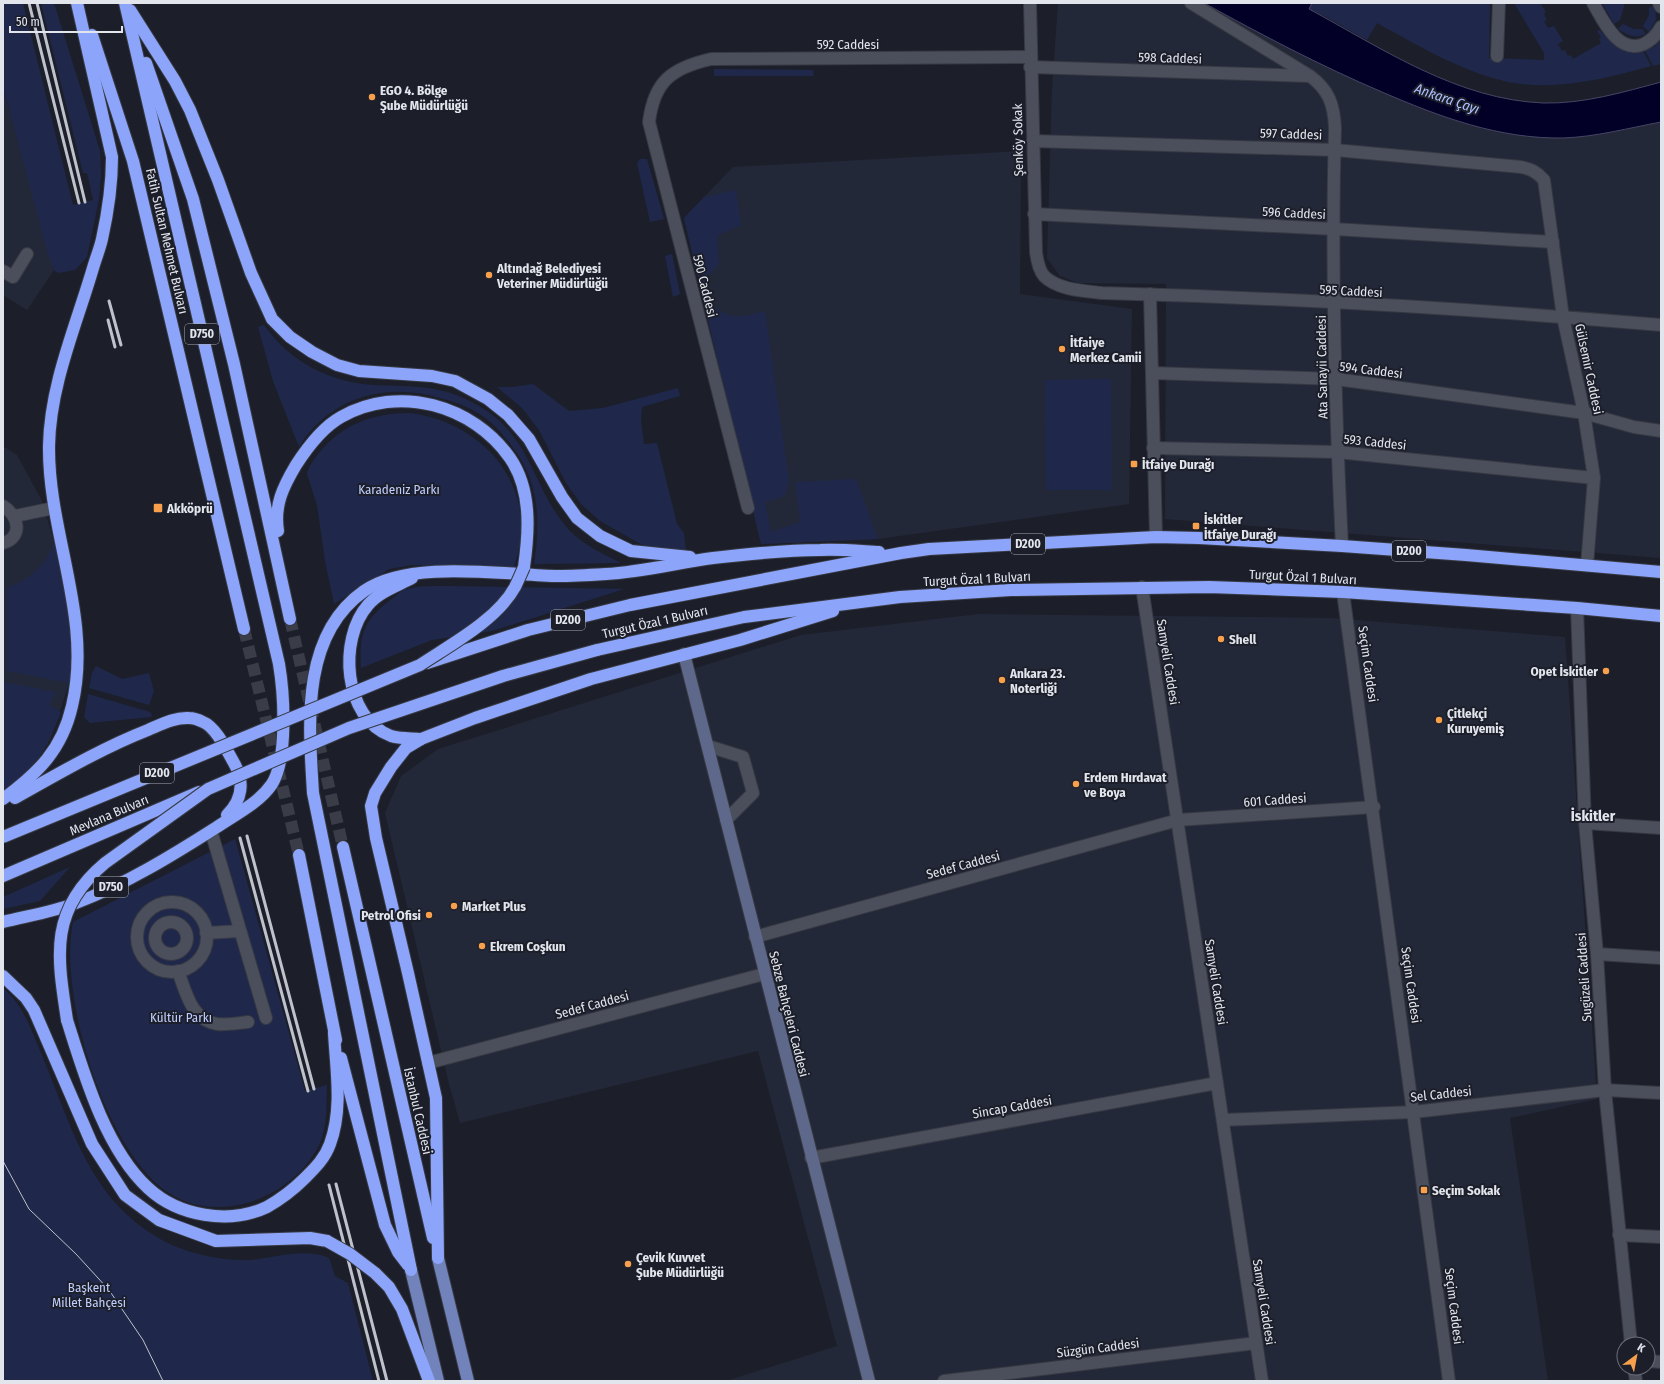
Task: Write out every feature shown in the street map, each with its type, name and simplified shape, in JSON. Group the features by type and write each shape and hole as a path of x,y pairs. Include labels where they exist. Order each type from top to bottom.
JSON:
{"highway":[{"path":"3,800 45,764 56,747 66,725 75,694 79,662 77,627 54,508 49,448 50,432 61,368 102,240 112,178 112,157 77,3"},
{"name":"Fatih Sultan Mehmet Bulvarı","path":"81,3 133,161 244,629"},
{"path":"126,3 175,82 190,110 218,180 241,248 261,299 272,319 290,336 312,352 337,365 366,372 432,376 455,382 488,399 508,415 529,439 562,497 577,518 600,536 631,551 711,558"},
{"path":"126,3 193,199 234,364 290,619 276,516 287,480 312,442 339,418 378,403 394,400 426,403 458,414 477,424 511,459 526,499 528,525 524,567 515,588 493,614 473,630 420,665"},
{"name":"D750","path":"3,922 76,904 151,866 211,831 255,803 272,784 282,749 284,704 282,682 126,3"},
{"name":"Turgut Özal 1 Bulvarı","path":"311,710 420,665 528,630 630,605 901,553 936,549 1156,537 1342,546 1661,572"},
{"name":"Turgut Özal 1 Bulvarı","path":"711,558 820,550 901,553"},
{"path":"411,1270 313,793 310,739 312,692 318,657 328,632 341,612 364,591 388,578 422,573 473,572 559,576 607,574 711,558"},
{"path":"421,739 391,736 375,726 362,714 351,686 350,642 355,624 369,604 378,595 422,573"},
{"name":"Turgut Özal 1 Bulvarı","path":"314,743 349,728 503,676 596,650 744,617 900,597 1011,590 1209,587 1343,592 1577,608 1661,616"},
{"path":"438,1258 436,1098 376,838 371,806 376,793 391,767 406,748 421,739 475,718 591,679 740,640 866,601"},
{"name":"Mevlana Bulvarı","path":"3,837 311,710"},
{"path":"3,804 99,752 137,734 170,721 189,718 205,722 218,736 236,768 242,791 237,804 211,831"},
{"name":"Mevlana Bulvarı","path":"3,876 314,743"},
{"path":"208,789 94,872 74,898 67,911 62,928 59,949 67,1020 80,1063 101,1115 126,1161 140,1180 149,1189 175,1205 202,1214 215,1215 240,1215 266,1207 292,1191 324,1156 332,1137 337,1098 334,1033"},
{"name":"İstanbul Caddesi","path":"343,847 438,1258"},
{"path":"299,855 334,1033 386,1225 398,1252 411,1270"},
{"path":"3,976 26,998 34,1010 92,1144 125,1195 159,1220 216,1241 310,1238 327,1241 350,1254 375,1273 389,1287 402,1309 429,1381"}],"main road":[{"name":"İstanbul Caddesi","path":"438,1258 468,1381"},
{"path":"411,1270 438,1381"}],"street":[{"name":"Şenköy Sokak","path":"1030,3 1034,214 1036,252 1038,264 1043,276"},
{"name":"Ata Sanayii Caddesi","path":"1191,3 1310,76 1320,84 1328,94 1334,109 1334,304 1337,452 1342,546"},
{"path":"1497,56 1499,3"},
{"path":"1594,3 1610,32 1626,44 1640,45 1649,41 1657,34 1661,27"},
{"path":"1660,3 1661,7"},
{"name":"592 Caddesi","path":"670,74 694,63 711,59 1030,62"},
{"name":"598 Caddesi","path":"1030,62 1310,76"},
{"name":"590 Caddesi","path":"670,74 660,86 654,98 649,122 748,508"},
{"name":"597 Caddesi","path":"1033,140 1335,150 1521,167 1531,169 1539,174 1544,180"},
{"name":"Gülsemir Caddesi","path":"1544,180 1564,317 1584,413 1594,478 1587,565"},
{"name":"596 Caddesi","path":"1034,214 1553,242"},
{"path":"3,271 12,277 27,254"},
{"name":"595 Caddesi","path":"1043,276 1058,285 1078,290 1102,293 1150,294 1564,317 1661,325"},
{"path":"1150,294 1156,537"},
{"name":"594 Caddesi","path":"1152,373 1336,379 1584,413 1634,426 1661,431"},
{"name":"593 Caddesi","path":"1153,448 1337,452 1594,478"},
{"path":"3,506 15,516 17,523 16,531 12,538 3,543"},
{"path":"15,516 54,508"},
{"name":"Samyeli Caddesi","path":"1142,587 1262,1381"},
{"name":"Seçim Caddesi","path":"1343,592 1374,807 1449,1381"},
{"name":"Sugüzeli Caddesi","path":"1577,608 1585,823 1597,954 1605,1090 1630,1336"},
{"name":"Sebze Bahçeleri Caddesi","path":"684,654 764,974 869,1381"},
{"path":"708,746 743,757 753,793 726,820"},
{"name":"601 Caddesi","path":"1178,820 1374,807"},
{"name":"Sedef Caddesi","path":"755,937 1178,820"},
{"path":"1585,823 1661,828"},
{"path":"211,831 266,1018"},
{"path":"171,922 173,902"},
{"path":"173,902 181,903 201,918 206,936 204,948 196,961 191,965 174,971 162,970 149,963 140,952 137,939 138,929 145,915 158,905 173,902"},
{"path":"171,922 182,926 187,936 185,946 182,950 167,953 159,947 155,938 158,928 162,924 171,922"},
{"path":"187,936 206,936 240,931"},
{"path":"137,939 155,938"},
{"path":"171,953 174,971 192,1008 201,1019 218,1024 248,1022"},
{"path":"1597,954 1661,958"},
{"name":"Sedef Caddesi","path":"428,1063 764,974"},
{"name":"Sincap Caddesi","path":"811,1158 1217,1083"},
{"name":"Sel Caddesi","path":"1223,1120 1414,1112 1605,1090 1661,1093"},
{"path":"1619,1235 1661,1237"},
{"name":"Süzgün Caddesi","path":"944,1381 1256,1343"}],"shaded area":[{"path":"1058,3 1204,3 1249,28 1483,129 1528,136 1563,138 1616,131 1661,122 1661,558 1165,519 1166,284 1078,283 1060,276 1047,258 1052,89"},
{"path":"3,87 54,270 27,310 3,295"},
{"path":"1021,151 1020,294 1132,309 1129,504 878,539 761,544 684,218 733,167"},
{"path":"3,446 17,455 42,501 54,542 67,603 71,655 69,683 51,738 41,755 31,767 3,791"},
{"path":"979,614 1330,618 1565,637 1597,1099 1510,1118 1548,1381 726,1381 837,1346 758,1051 460,1123 449,1084 385,813 401,776 438,749 801,635"}],"green space":[{"path":"3,3 23,3 73,205 93,200 87,173 83,173 41,3 54,3 100,151 101,174 99,199 87,257 75,270 58,273 54,270 48,255 3,86"},
{"path":"1312,3 1490,3 1489,58 1544,60 1544,53 1514,3 1540,3 1546,12 1544,14 1547,20 1544,21 1548,28 1554,26 1563,41 1558,44 1562,51 1565,50 1568,56 1571,55 1573,59 1601,43 1599,39 1601,37 1597,31 1600,30 1619,46 1630,50 1643,51 1651,66 1597,79 1559,85 1522,84 1504,81 1455,64 1377,23 1367,40 1309,9"},
{"path":"1602,3 1625,3 1620,20 1614,24"},
{"path":"1655,5 1656,20 1649,32 1643,26 1649,15 1649,8"},
{"path":"1623,24 1634,29 1642,29 1646,34 1638,36 1628,35 1618,29"},
{"path":"1661,40 1661,64 1653,66 1645,50 1654,47"},
{"path":"714,69 813,70 814,76 714,76"},
{"path":"640,159 647,159 664,219 650,222 637,163"},
{"path":"736,190 741,225 717,236 719,264 709,275 707,286 711,304 724,313 743,316 765,311 789,482 785,496 765,502 771,532 800,522 795,482 856,479 878,539 761,544 684,218 704,197"},
{"path":"672,254 680,294 673,297 665,256"},
{"path":"264,325 285,349 311,367 326,374 357,383 440,390 466,399 479,406 497,419 511,433 522,448 547,499 557,515 570,531 588,545 621,563 534,564 537,536 537,510 535,496 527,471 513,447 489,421 479,413 457,403 420,393 380,393 361,398 343,405 327,416 312,430 299,447 273,381 258,327"},
{"path":"1111,379 1112,490 1046,490 1045,380"},
{"path":"533,384 569,411 603,408 678,388 680,396 642,407 641,421 644,444 657,443 677,524 684,533 686,551 646,547 600,521 581,504 566,483 539,430 522,408 497,387 513,387"},
{"name":"Karadeniz Parkı","path":"409,413 433,418 455,427 475,439 493,455 506,473 516,495 521,518 520,543 514,567 412,565 389,569 334,604 325,561 317,505 307,474 310,465 328,443 348,428 360,422 383,415"},
{"path":"54,542 65,594 70,630 71,665 69,683 7,671 7,588 30,576 36,571 42,565"},
{"path":"433,586 624,589 492,631 432,640 361,668 362,638 368,623 380,608 398,594 409,588"},
{"path":"96,666 122,679 149,673 154,691 149,705 89,688 92,673"},
{"path":"3,682 56,692 49,705 61,712 51,736 39,756 24,774 3,791"},
{"path":"88,694 150,712 152,715 151,717 90,723 84,717"},
{"name":"Kültür Parkı","path":"235,839 305,1091 327,1085 326,1116 324,1131 319,1145 307,1163 292,1179 274,1192 253,1201 232,1206 210,1207 189,1203 169,1193 146,1173 125,1143 107,1108 91,1069 80,1029 73,989 70,953 73,922"},
{"path":"70,867 40,901 3,909 3,897"},
{"name":"Başkent Millet Bahçesi","path":"3,988 16,1002 26,1018 63,1110 88,1163 103,1187 121,1209 144,1229 172,1245 190,1252 219,1258 239,1260 259,1259 300,1253 310,1253 329,1258 335,1276 348,1283 373,1381 3,1381"}],"water":[{"name":"Ankara Çayı","path":"1204,3 1312,3 1309,9 1393,56 1451,82 1481,93 1512,100 1544,103 1574,102 1603,97 1661,82 1661,122 1600,134 1563,138 1516,135 1470,125 1426,110 1337,72"}],"tunnel":[{"path":"290,619 343,847"},
{"path":"244,629 299,855"}],"tram line":[{"path":"3,1161 29,1209 76,1254 109,1290 143,1340 163,1381"}],"railway":[{"path":"29,3 79,203"},
{"path":"37,3 85,202"},
{"path":"109,301 121,345"},
{"path":"108,320 115,347"},
{"path":"247,836 314,1089"},
{"path":"240,838 308,1091"},
{"path":"336,1184 387,1381"},
{"path":"329,1185 379,1381"}],"place":[{"name":"EGO 4. Bölge Şube Müdürlüğü","path":"372,97"},
{"name":"Altındağ Belediyesi Veteriner Müdürlüğü","path":"489,275"},
{"name":"İtfaiye Merkez Camii","path":"1062,349"},
{"name":"İtfaiye Durağı","path":"1134,464"},
{"name":"Akköprü","path":"158,508"},
{"name":"İskitler İtfaiye Durağı","path":"1196,526"},
{"name":"Shell","path":"1221,639"},
{"name":"Opet İskitler","path":"1606,671"},
{"name":"Ankara 23. Noterliği","path":"1002,680"},
{"name":"Çitlekçi Kuruyemiş","path":"1439,720"},
{"name":"Erdem Hırdavat ve Boya","path":"1076,784"},
{"name":"Market Plus","path":"454,906"},
{"name":"Petrol Ofisi","path":"429,915"},
{"name":"Ekrem Coşkun","path":"482,946"},
{"name":"Seçim Sokak","path":"1424,1190"},
{"name":"Çevik Kuvvet Şube Müdürlüğü","path":"628,1264"}],"district":[{"name":"İskitler","path":"1593,816"}]}
